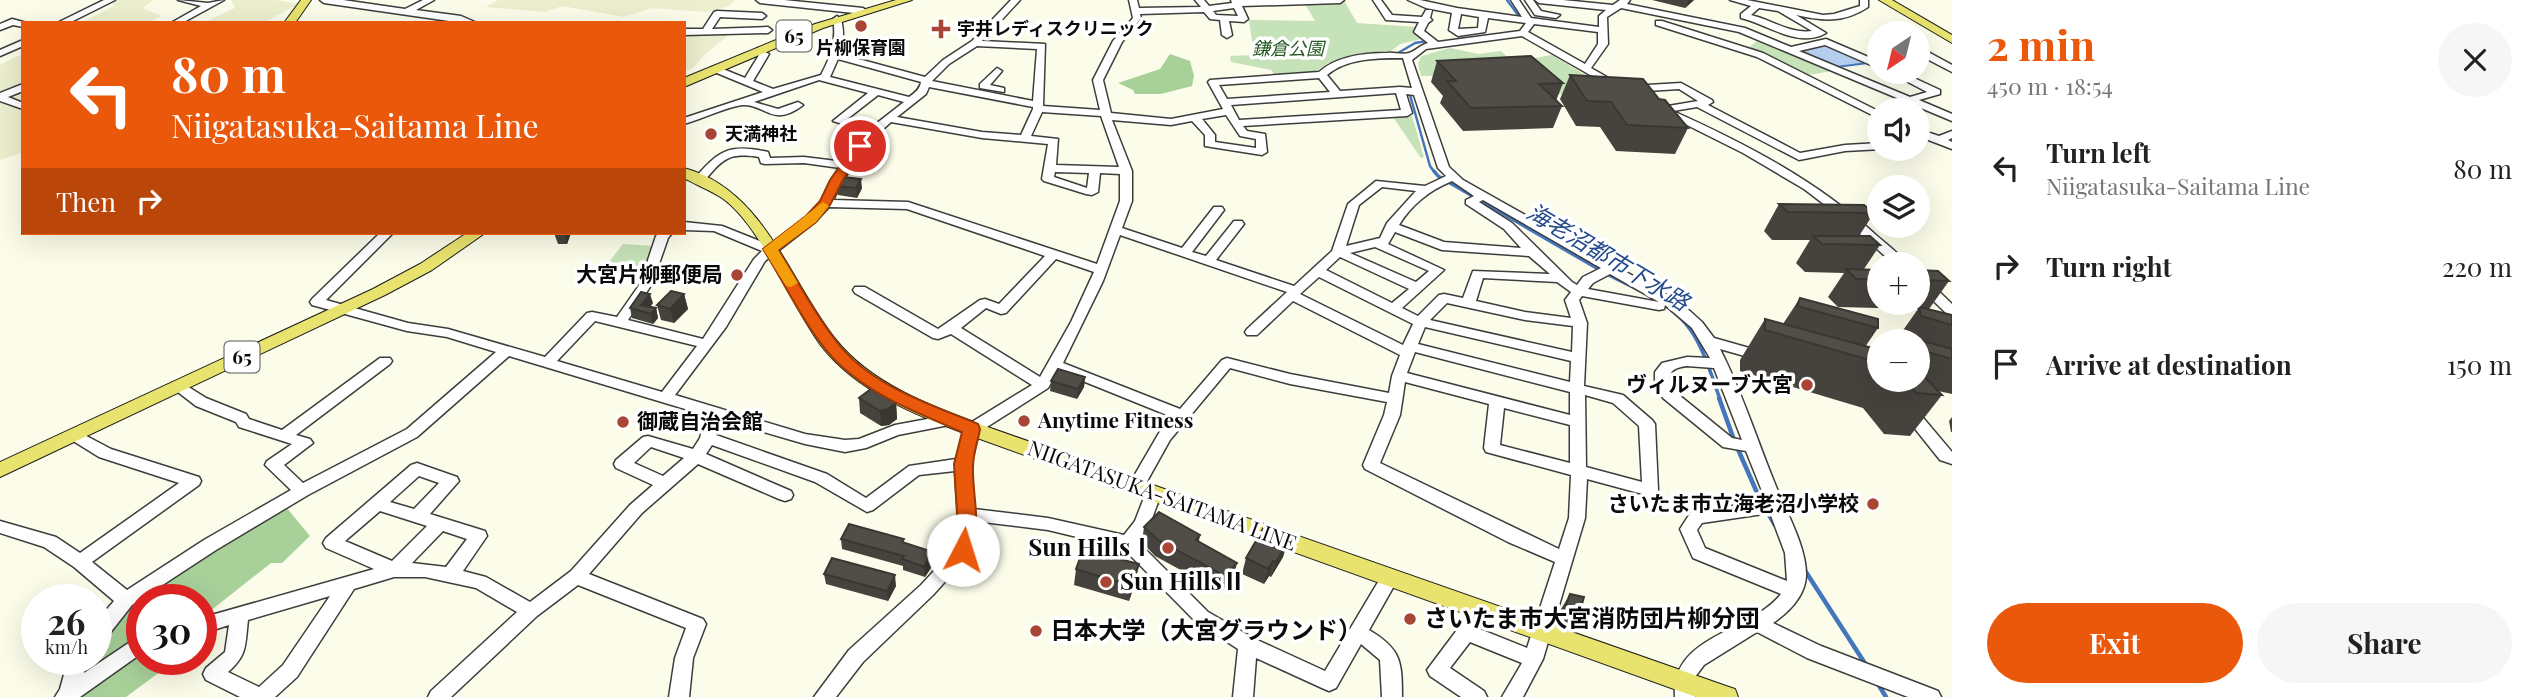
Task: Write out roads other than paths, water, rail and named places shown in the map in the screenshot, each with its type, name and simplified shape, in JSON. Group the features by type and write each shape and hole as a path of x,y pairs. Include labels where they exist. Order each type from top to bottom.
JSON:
{"main road":[{"path":"290,21 306,0"},
{"name":"65","path":"686,82 837,19 907,0"},
{"path":"1884,0 1952,38"},
{"path":"1892,0 1952,38"},
{"name":"NIIGATASUKA-SAITAMA LINE","path":"692,175 740,207 770,249 830,345 846,362 889,391 972,429 1542,631 1684,689 1726,697"},
{"name":"65","path":"0,470 344,310 409,276 474,235"}],"street":[{"path":"65,21 111,0"},
{"path":"182,0 208,5"},
{"path":"179,21 220,0"},
{"path":"324,0 462,21"},
{"path":"407,11 430,0"},
{"path":"761,0 863,11"},
{"path":"666,397 721,324 760,259 811,219 826,203 846,166 874,131 922,92 926,82 946,62 975,43 1016,0"},
{"path":"1199,0 1213,17 1244,19 1236,2"},
{"path":"824,697 856,656 927,590 963,550 966,514 963,464 972,429 1042,385 1078,322 1101,270 1126,201 1126,171 1105,115 1098,80 1118,41 1137,18 1135,5 1207,10 1236,2 1340,0"},
{"path":"1377,0 1389,18 1428,20"},
{"path":"1412,0 1526,27 1586,69 1623,90 1776,166 1839,209 1887,252"},
{"path":"1515,0 1526,27"},
{"path":"1529,0 1538,13 1603,25"},
{"path":"1539,0 1617,6 1738,29 1905,98"},
{"path":"1734,0 1782,11 1835,17 1864,7 1864,0"},
{"path":"752,30 773,2"},
{"path":"1429,3 1428,20 1419,32 1436,45"},
{"path":"1757,5 1744,16 1797,36 1821,33 1782,11"},
{"path":"1586,69 1603,44 1603,25 1617,6"},
{"path":"1617,6 1747,49 1867,109"},
{"path":"1457,11 1453,30 1458,33 1482,30 1484,15"},
{"path":"706,31 717,15 762,16"},
{"path":"1224,18 1227,35"},
{"path":"824,78 836,56 842,33 837,19"},
{"path":"0,27 12,22 21,24"},
{"path":"1446,179 1406,62 1416,50 1526,27 1603,25"},
{"path":"686,32 768,30"},
{"path":"1790,50 1826,42 1867,59"},
{"path":"975,43 1042,46 1037,107 1025,138"},
{"path":"0,53 21,44"},
{"path":"749,80 764,54 758,51"},
{"path":"1196,119 1210,135 1209,144 1262,152 1261,136 1247,135 1236,123 1213,82 1322,75 1336,64 1379,55 1409,57"},
{"path":"836,56 926,82 1037,107 1157,122 1196,119 1227,107 1337,94 1399,90 1417,92"},
{"path":"1930,57 1952,69"},
{"path":"1840,71 1867,66"},
{"path":"715,69 749,80 775,93"},
{"path":"997,71 983,86 1000,89 997,98"},
{"path":"1322,75 1337,94"},
{"path":"686,120 775,93 804,80 824,78 912,101"},
{"path":"1916,98 1936,92 1919,84"},
{"path":"1623,90 1681,86 1708,102 1662,110"},
{"path":"0,97 21,88"},
{"path":"1236,123 1408,113 1399,90"},
{"path":"874,131 838,121 877,92"},
{"path":"0,97 21,105"},
{"path":"745,102 778,113 798,105"},
{"path":"1699,104 1799,157 1867,147"},
{"path":"1930,109 1952,118"},
{"path":"889,120 982,135 1054,141 1048,178 1092,192 1095,170"},
{"path":"1939,140 1952,134"},
{"path":"1930,137 1952,146"},
{"path":"692,175 734,149 764,154 765,161 804,160 846,166"},
{"path":"1051,168 1126,171"},
{"path":"1252,332 1338,252 1385,241 1396,217 1425,189 1446,179"},
{"path":"1446,179 1483,196 1688,314 1705,331 1711,342 1777,506 1797,567 1793,592 1783,603 1694,664 1684,689"},
{"path":"1338,252 1354,204 1381,183 1425,189"},
{"path":"1483,196 1470,202 1501,220 1567,285 1579,291 1659,306"},
{"path":"826,203 908,206 1101,270"},
{"path":"1185,253 1218,210"},
{"path":"1209,260 1238,224"},
{"path":"686,226 706,225 725,230 757,247 770,249"},
{"path":"1391,226 1443,246 1532,252"},
{"path":"1116,230 1209,260 1295,293 1408,349 1618,399 1647,424 1650,489 1492,448 1497,401"},
{"path":"385,235 317,302 548,362 805,439 845,446 861,444 895,430 949,420"},
{"path":"620,322 646,284 663,235"},
{"path":"1376,243 1438,270 1394,308"},
{"path":"1338,252 1418,288"},
{"path":"860,290 938,335 985,303 1001,310 1054,254"},
{"path":"1512,697 1534,659 1577,518 1580,323 1572,300 1588,280 1610,269"},
{"path":"1317,271 1420,322 1578,358"},
{"path":"1468,304 1478,274 1561,278"},
{"path":"1930,279 1941,280"},
{"path":"1930,289 1950,308"},
{"path":"1564,559 1514,537 1371,465 1392,415 1399,376 1408,349 1420,322 1444,298 1580,323"},
{"path":"548,362 592,316 706,344"},
{"path":"952,328 1042,385"},
{"path":"1711,342 1776,360"},
{"path":"150,584 302,491 412,433 506,351"},
{"path":"1720,364 1695,360 1672,364 1663,369 1660,375 1661,383 1668,394 1728,443 1753,447"},
{"path":"285,436 385,361"},
{"path":"1128,543 1142,524 1144,491 1164,437 1227,363 1290,379 1395,398"},
{"path":"1055,365 1181,415"},
{"path":"1399,376 1578,422"},
{"path":"178,386 201,402 241,418 244,423 305,443 273,465 302,491"},
{"path":"1902,402 1946,456 1952,458"},
{"path":"438,697 531,611 577,576 636,509 696,456 708,438 713,413"},
{"path":"75,435 106,453 193,481 80,562"},
{"path":"708,438 821,478 867,506 915,470 963,464"},
{"path":"665,484 622,464 648,441 696,456 786,495"},
{"path":"394,570 332,542 417,469 451,481 418,516"},
{"path":"378,504 479,536 450,575"},
{"path":"1777,506 1698,517 1688,528 1699,553 1793,592"},
{"path":"966,514 1048,524 1128,543 1202,617 1248,645 1329,682 1390,578"},
{"path":"394,570 441,523"},
{"path":"0,527 50,542 80,562 126,600 112,617"},
{"path":"217,621 394,570 425,570 480,582 531,611"},
{"path":"577,576 601,588 697,624 684,658 679,697"},
{"path":"240,615 234,656 213,674 261,697 290,671 347,585"},
{"path":"1756,623 1814,652 1931,697"},
{"path":"1358,632 1386,650 1392,660 1392,697"},
{"path":"1477,697 1437,670 1467,632 1534,659"},
{"path":"1243,697 1248,645"},
{"path":"67,695 126,653"},
{"path":"67,695 73,675"}],"water":[{"path":"1824,44 1867,63 1837,67 1798,50"}],"waterway":[{"name":"海老沼都市下水路","path":"1507,0 1521,19"},
{"name":"海老沼都市下水路","path":"1398,53 1415,43 1427,41"},
{"name":"海老沼都市下水路","path":"1410,95 1430,166 1435,173"},
{"name":"海老沼都市下水路","path":"1434,171 1438,176 1600,270"},
{"name":"海老沼都市下水路","path":"1607,274 1660,301 1686,324 1702,350 1720,399"},
{"name":"海老沼都市下水路","path":"1719,398 1734,440"},
{"name":"海老沼都市下水路","path":"1737,447 1762,504"},
{"name":"海老沼都市下水路","path":"1766,510 1775,525"},
{"name":"海老沼都市下水路","path":"1804,569 1866,665"},
{"name":"海老沼都市下水路","path":"1878,684 1886,697"}],"place":[{"name":"片柳保育園","path":"861,26"},
{"name":"宇井レディスクリニック","path":"941,29"},
{"name":"天満神社","path":"711,134"},
{"name":"大宮片柳郵便局","path":"737,275"},
{"name":"ヴィルヌーブ大宮","path":"1807,385"},
{"name":"Anytime Fitness","path":"1024,421"},
{"name":"御蔵自治会館","path":"623,422"},
{"name":"さいたま市立海老沼小学校","path":"1873,504"},
{"name":"Sun HillsⅠ","path":"1168,548"},
{"name":"Sun HillsⅡ","path":"1106,582"},
{"name":"さいたま市大宮消防団片柳分団","path":"1410,619"},
{"name":"日本大学（大宮グラウンド）","path":"1036,631"}],"park label":[{"name":"鎌倉公園","path":"1288,49"}]}
